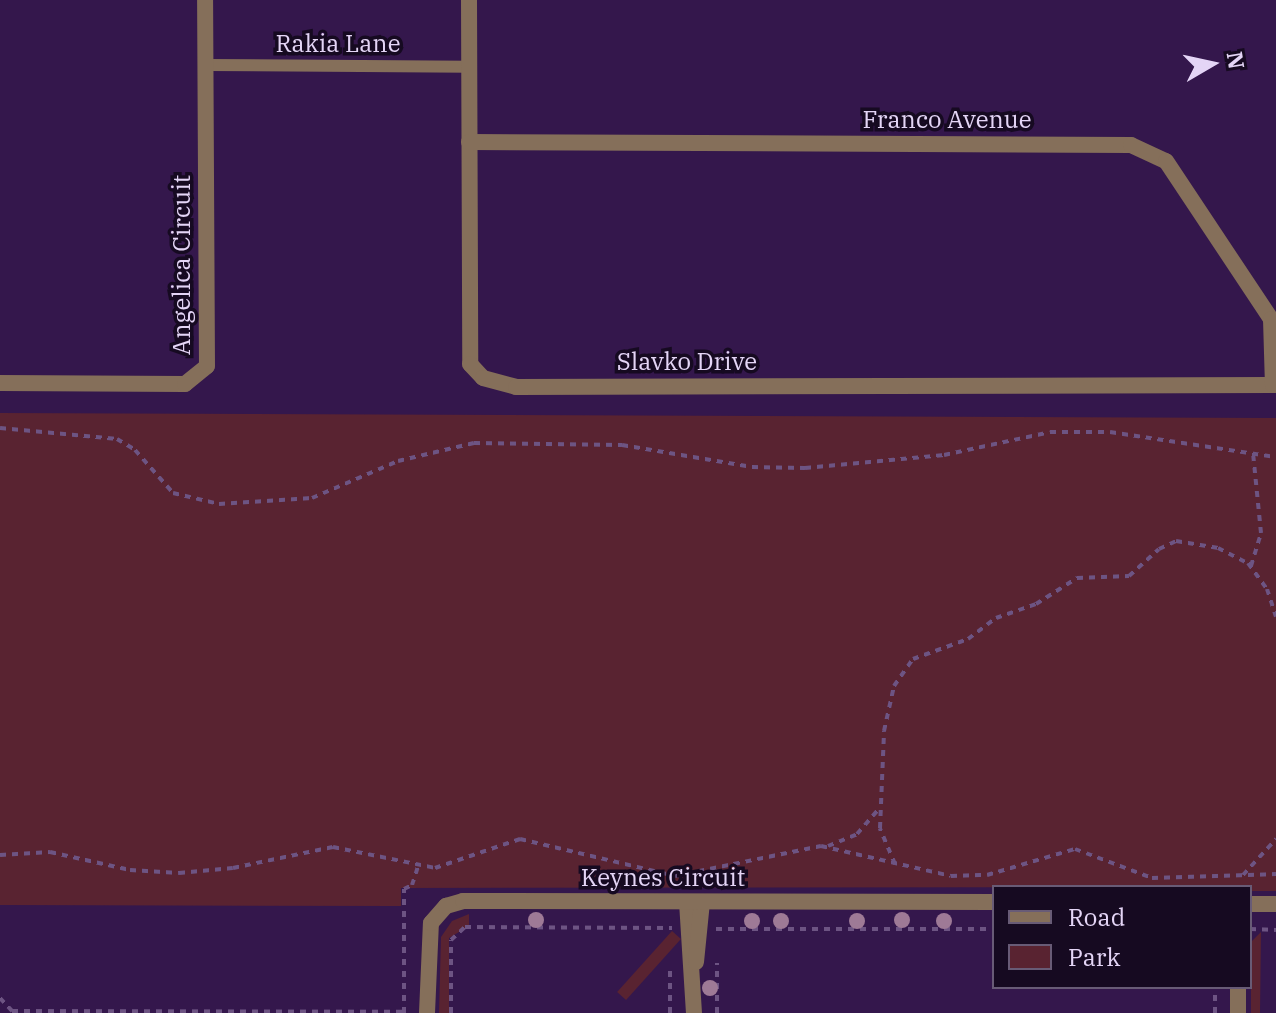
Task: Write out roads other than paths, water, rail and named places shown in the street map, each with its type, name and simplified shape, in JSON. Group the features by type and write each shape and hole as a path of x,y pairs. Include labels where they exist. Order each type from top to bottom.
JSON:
{"street":[{"name":"Angelica Circuit","path":"0,383 185,384 207,366 205,0"},
{"name":"Slavko Drive","path":"469,0 470,364 483,378 516,387 1275,385"},
{"name":"Franco Avenue","path":"469,142 1131,145 1166,161 1271,319 1275,385"},
{"name":"Keynes Circuit","path":"427,1013 428,934 446,906 463,901 992,902"},
{"path":"694,1013 694,980 702,929 695,902"},
{"path":"1252,904 1276,904"},
{"path":"1238,989 1238,1013"}],"lane":[{"name":"Rakia Lane","path":"206,65 469,67"}]}
